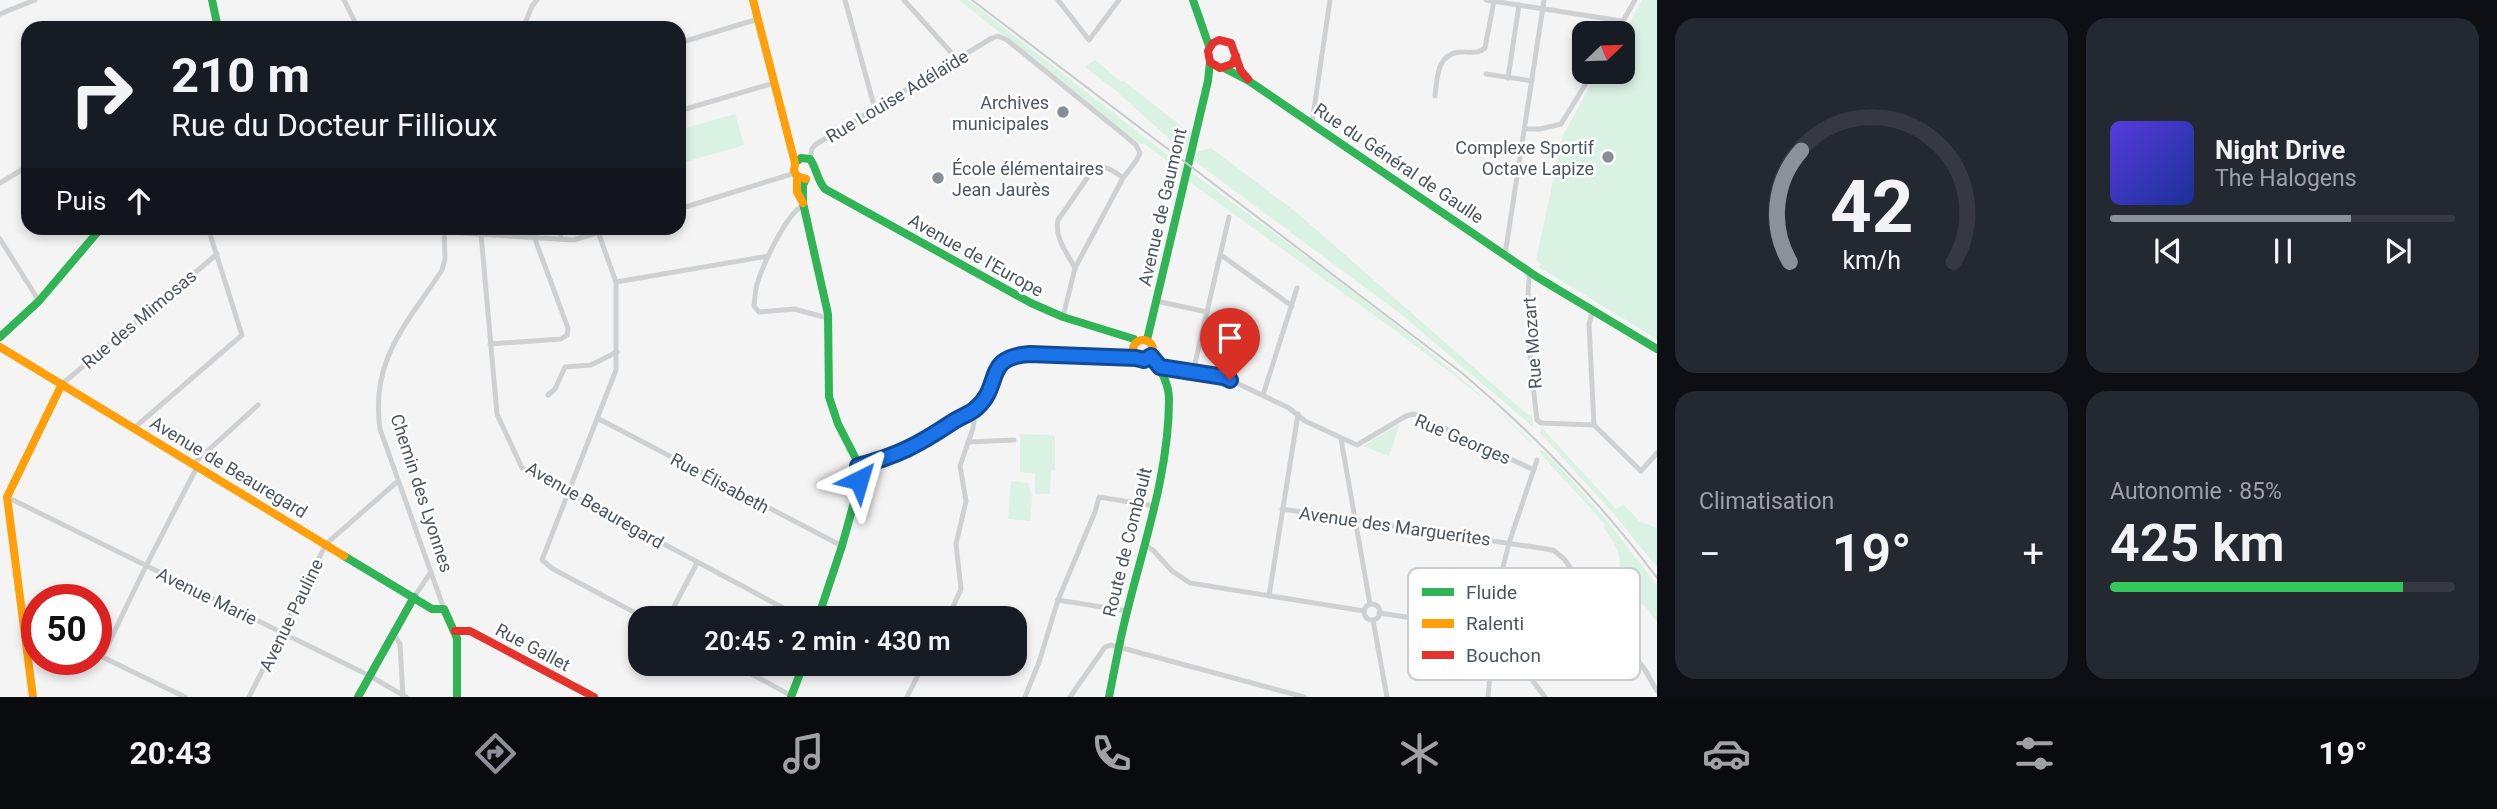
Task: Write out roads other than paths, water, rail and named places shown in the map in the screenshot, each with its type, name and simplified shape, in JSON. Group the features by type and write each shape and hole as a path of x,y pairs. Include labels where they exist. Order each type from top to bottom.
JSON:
{"street":[{"path":"0,14 35,0"},
{"path":"344,0 354,21"},
{"path":"526,21 537,0"},
{"path":"753,0 799,176 797,192 804,204 828,318 829,397 838,424 858,466 858,488 822,606"},
{"path":"845,0 875,109"},
{"path":"904,0 957,59"},
{"path":"1058,0 1089,40 1119,0"},
{"path":"1193,0 1209,46 1207,54 1210,62 1222,68"},
{"path":"1312,123 1330,0"},
{"path":"1486,0 1622,21 1635,0"},
{"path":"1505,255 1544,0"},
{"path":"1435,96 1443,59 1454,52 1477,53 1485,48 1494,1"},
{"path":"214,2 217,21"},
{"path":"1508,78 1519,5"},
{"path":"686,41 758,19"},
{"path":"1200,19 1210,30 1231,43 1236,56 1232,64 1222,68 1208,81"},
{"name":"Rue Louise Adélaïde","path":"807,158 813,147 998,36 1007,40 1136,145 1140,153 1123,178"},
{"path":"1209,46 1215,41 1223,40"},
{"name":"Rue du Général de Gaulle","path":"1236,56 1241,71 1250,81"},
{"name":"Avenue de Gaumont","path":"1147,340 1194,144 1210,62"},
{"name":"Rue du Général de Gaulle","path":"1222,68 1250,81 1530,272 1657,349"},
{"path":"1486,74 1532,81"},
{"path":"686,109 774,83"},
{"path":"1525,129 1561,124 1586,84"},
{"path":"686,206 814,173 815,166 790,143"},
{"path":"795,163 807,158"},
{"path":"1063,317 1075,268 1123,178 1108,167 1100,166 1092,171 1058,220 1058,236 1075,268"},
{"path":"0,183 21,170"},
{"name":"Avenue de l'Europe","path":"814,173 825,189 1031,303 1063,317 1134,339 1136,342"},
{"path":"804,204 793,214 768,256 757,286 754,306 759,312 794,309 828,318"},
{"path":"1193,372 1229,217"},
{"path":"0,337 39,301 95,235"},
{"path":"134,428 242,335 210,235"},
{"name":"Chemin des Lyonnes","path":"445,235 442,270 397,334 382,374 378,396 380,429 443,608 456,631 457,697"},
{"name":"Avenue Beauregard","path":"481,235 497,414 522,468 779,606"},
{"path":"499,235 574,240 589,235"},
{"path":"560,235 561,239"},
{"path":"599,235 616,282 616,370 542,560 553,569 628,609"},
{"path":"490,344 561,339 567,335 568,328 536,237"},
{"path":"0,239 39,301"},
{"name":"Rue des Mimosas","path":"62,384 217,254"},
{"path":"1221,255 1292,306"},
{"path":"616,282 768,256"},
{"name":"Rue Mozart","path":"1530,272 1528,295 1537,415 1541,423 1594,425"},
{"path":"1264,396 1297,288"},
{"path":"1156,300 1207,312"},
{"path":"1592,310 1589,324 1594,425 1641,471 1657,453"},
{"path":"858,466 906,451 976,409 986,397 1001,363 1013,356 1030,354 1144,360 1151,356 1153,347 1147,340 1136,342 1133,351 1136,358"},
{"name":"Avenue de Beauregard","path":"0,347 434,610 443,608"},
{"path":"548,395 555,389 565,367 591,365 617,352"},
{"name":"Route de Combault","path":"1109,697 1118,647 1155,506 1169,406 1166,383 1160,367 1151,356"},
{"path":"1160,367 1224,377 1341,439 1370,604"},
{"path":"21,610 7,497 62,384"},
{"path":"112,631 195,465 258,405"},
{"path":"953,606 961,589 956,544 966,501 960,466 976,409"},
{"path":"1269,596 1298,414"},
{"name":"Rue Georges","path":"1341,439 1357,445 1414,414 1534,470"},
{"name":"Rue Élisabeth","path":"599,419 842,546"},
{"path":"968,442 1013,440"},
{"path":"1503,568 1537,460"},
{"name":"Avenue Pauline","path":"249,697 326,544 398,481"},
{"name":"Avenue Marie","path":"7,497 370,676 404,696"},
{"path":"1025,697 1040,662 1058,600 1099,497 1155,506"},
{"name":"Avenue des Marguerites","path":"1282,509 1553,550 1570,568"},
{"path":"1145,545 1172,571 1190,583 1364,611"},
{"path":"674,606 697,563"},
{"path":"358,697 414,597 431,574"},
{"path":"1058,600 1127,611"},
{"path":"1364,611 1370,604"},
{"path":"1370,604 1377,607 1379,613"},
{"path":"1364,611 1366,618 1373,620"},
{"path":"1379,613 1408,617"},
{"path":"1373,620 1379,613"},
{"path":"1373,620 1387,697"},
{"name":"Rue Gallet","path":"456,631 470,631 594,697"},
{"path":"394,635 400,644 404,696"},
{"path":"1070,697 1105,647 1111,645 1304,697"},
{"path":"112,662 184,697"},
{"name":"Avenue des Marguerites","path":"1640,663 1657,691"},
{"path":"30,675 33,697"},
{"path":"755,676 791,696 799,676"},
{"path":"907,697 918,676"},
{"path":"1532,680 1545,697"},
{"path":"1267,687 1271,697"},
{"path":"166,697 173,691"}],"railway":[{"path":"972,0 1462,373 1566,470 1613,522 1657,578"}],"place":[{"name":"Archives municipales","path":"1063,112"},
{"name":"Complexe Sportif Octave Lapize","path":"1608,157"},
{"name":"École élémentaires Jean Jaurès","path":"938,178"}]}
